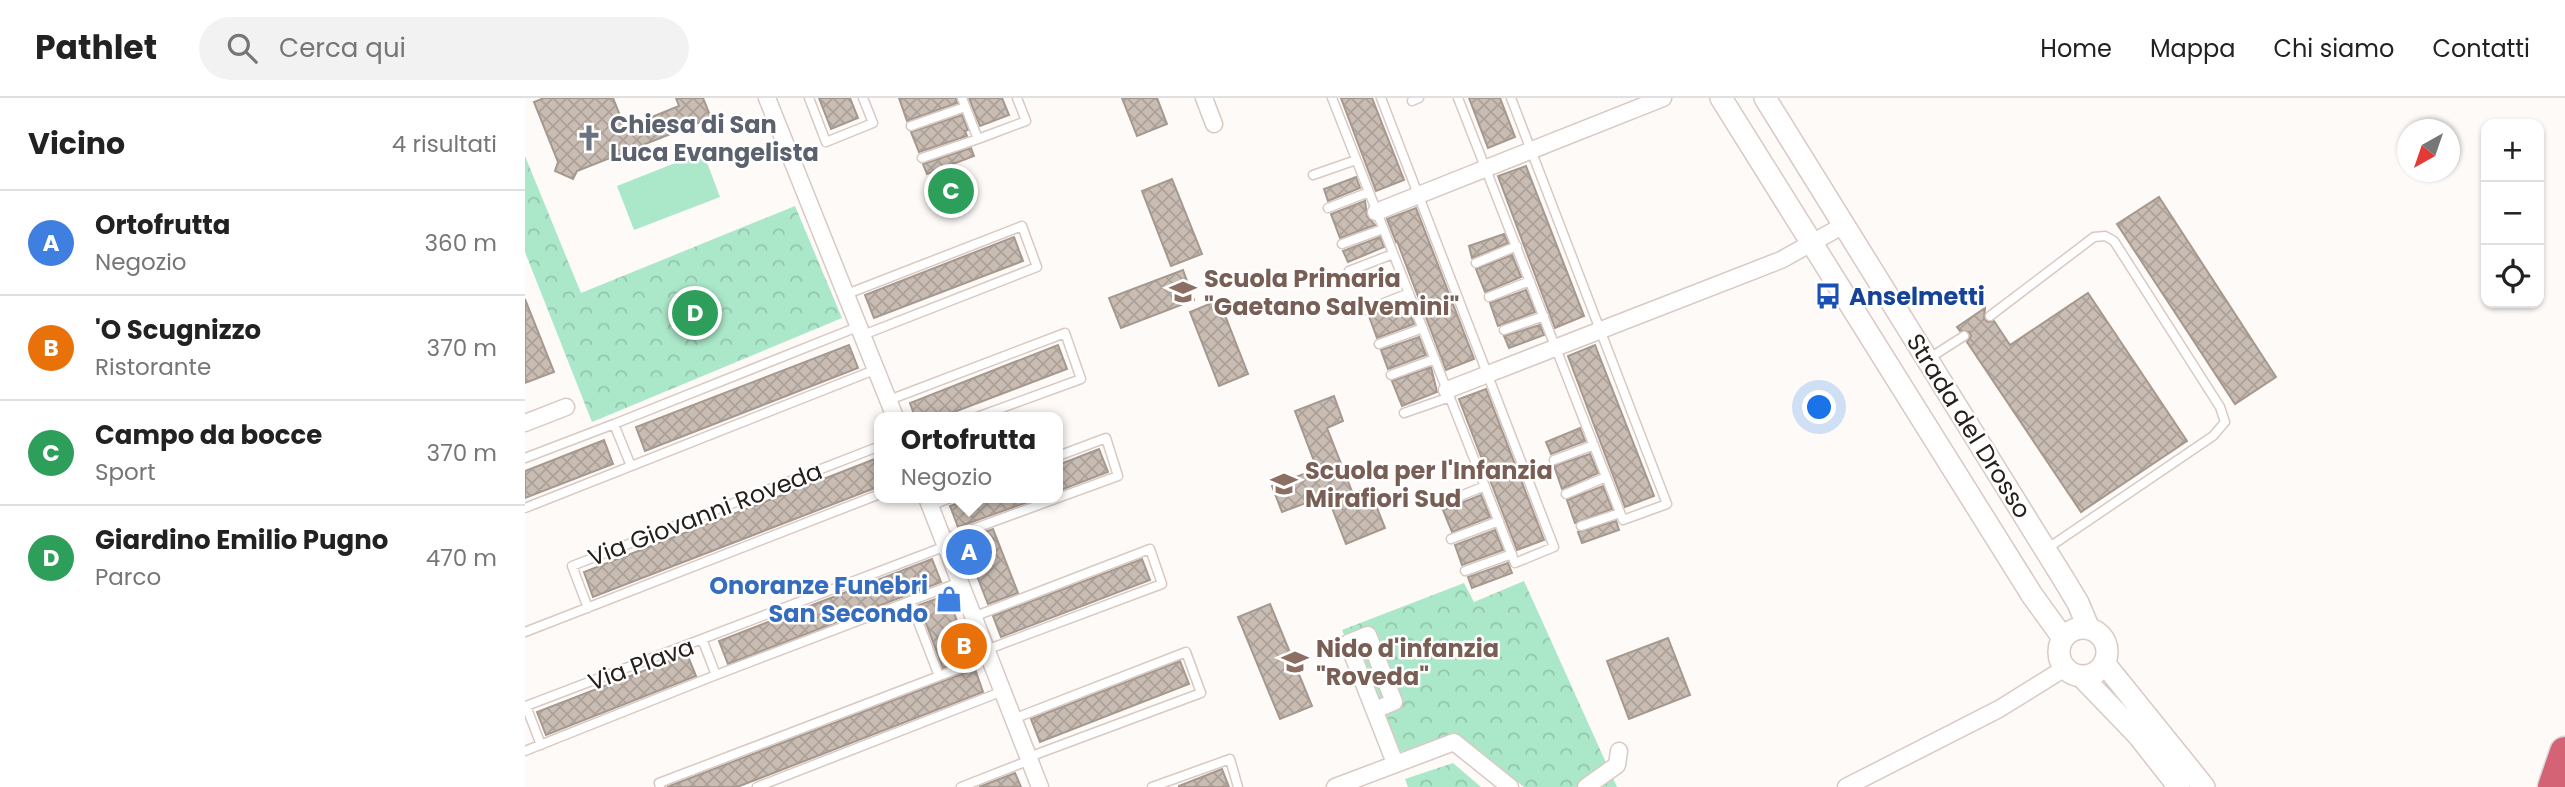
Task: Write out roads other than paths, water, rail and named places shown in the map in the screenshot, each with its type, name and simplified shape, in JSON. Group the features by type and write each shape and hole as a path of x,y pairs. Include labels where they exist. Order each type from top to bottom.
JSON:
{"highway":[{"path":"2553,787 2565,752"}],"street":[{"path":"767,98 893,412"},
{"path":"1204,98 1214,124"},
{"path":"1376,212 1664,98"},
{"name":"Strada del Drosso","path":"1721,98 2032,595 2063,638"},
{"name":"Strada del Drosso","path":"1765,98 2078,603 2089,629"},
{"path":"1449,394 1488,375 1781,260 1844,225"},
{"path":"525,424 566,407"},
{"path":"928,503 1040,787"},
{"path":"1846,787 2074,673 2097,671 2107,654 2105,643 2089,629 2077,629 2063,638 2059,648 2060,660 2074,673 2138,735 2179,787"},
{"path":"2104,663 2204,787"},
{"path":"1374,710 1395,763"},
{"path":"1335,787 1454,742 1510,787"},
{"path":"1586,787 1617,765 1619,751"}],"lane":[{"path":"809,98 826,142 873,123 863,98"},
{"path":"922,159 1026,121 1017,98"},
{"path":"1332,98 1515,563 1555,547 1381,98"},
{"path":"1458,98 1623,520 1667,504 1511,98"},
{"path":"911,126 964,102 978,139"},
{"path":"1313,175 1356,159"},
{"path":"1328,208 1369,192"},
{"path":"525,457 861,330 1037,267 1022,226 847,294"},
{"path":"1342,244 1383,229"},
{"path":"1990,316 2094,237 2105,236 2115,242 2220,407 2225,422 2213,436 2045,550"},
{"path":"1476,263 1517,246"},
{"path":"1349,271 1393,254"},
{"path":"1489,297 1530,281"},
{"path":"1366,310 1409,293"},
{"path":"1504,330 1544,316"},
{"path":"1379,344 1423,328"},
{"path":"888,400 1065,333 1081,379 992,412"},
{"path":"1928,360 1964,336"},
{"path":"1391,375 1435,359"},
{"path":"525,508 877,369"},
{"path":"1404,412 1449,394"},
{"path":"614,424 631,466"},
{"path":"1063,454 1106,438 1118,476 1063,497"},
{"path":"1553,460 1594,445"},
{"name":"Via Giovanni Roveda","path":"588,608 572,566 874,448"},
{"path":"1566,494 1607,477"},
{"path":"1440,504 1485,486"},
{"name":"Via Giovanni Roveda","path":"525,632 874,496"},
{"path":"702,639 1048,503"},
{"path":"1581,526 1620,513"},
{"path":"1451,539 1499,521"},
{"path":"660,787 659,783 939,676 1163,584 1150,549 973,617"},
{"path":"1465,571 1512,554"},
{"path":"716,675 960,582"},
{"path":"910,601 939,676"},
{"name":"Via Plava","path":"525,751 541,745 716,675 702,639 526,706 541,745"},
{"path":"961,787 1029,758 1201,693 1186,652 1013,719"},
{"path":"757,787 1003,691"},
{"path":"1152,787 1230,759 1238,787"}],"place":[{"name":"Chiesa di San Luca Evangelista","path":"589,138"},
{"name":"Campo da bocce","path":"951,191"},
{"name":"Scuola Primaria \"Gaetano Salvemini\"","path":"1183,292"},
{"name":"Anselmetti","path":"1828,296"},
{"name":"Giardino Emilio Pugno","path":"695,313"},
{"name":"Scuola per l'Infanzia Mirafiori Sud","path":"1284,484"},
{"name":"Ortofrutta","path":"969,552"},
{"name":"Onoranze Funebri San Secondo","path":"949,599"},
{"name":"'O Scugnizzo","path":"964,646"},
{"name":"Nido d'infanzia \"Roveda\"","path":"1295,662"}]}
